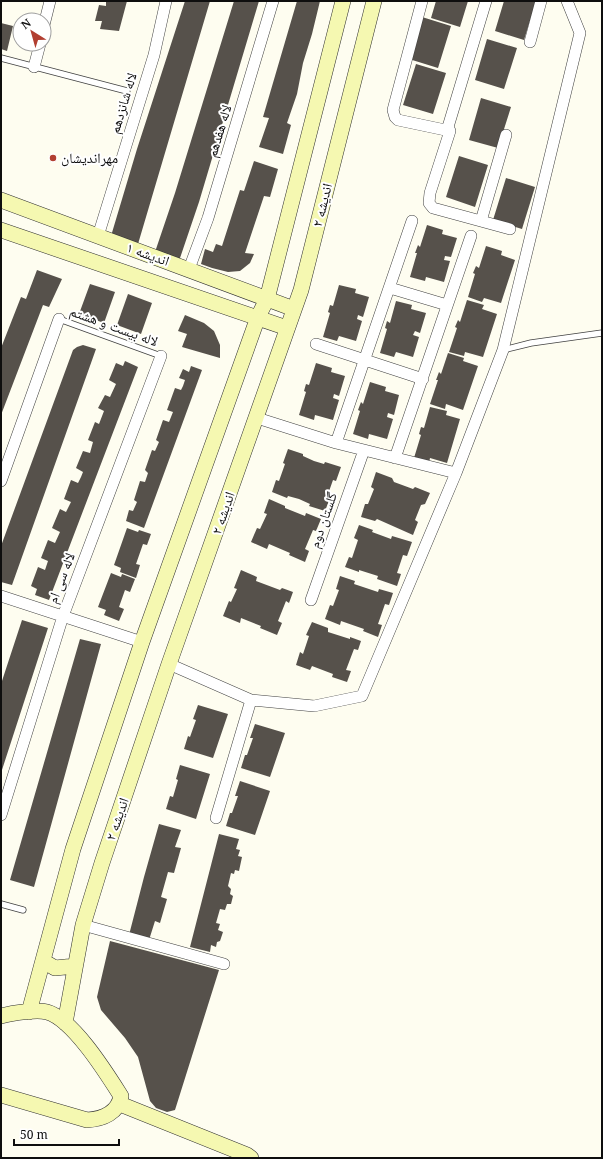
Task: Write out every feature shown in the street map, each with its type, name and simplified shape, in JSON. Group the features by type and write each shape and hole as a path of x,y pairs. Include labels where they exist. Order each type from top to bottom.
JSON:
{"street":[{"path":"47,12 50,1"},
{"name":"لاله شانزدهم","path":"98,236 154,55 166,1"},
{"name":"لاله هفدهم","path":"189,269 208,218 273,1"},
{"path":"29,1012 73,849 142,642 258,317 267,299 343,1"},
{"name":"اندیشه ۲","path":"65,1023 83,925 102,862 169,664 301,290 374,1"},
{"path":"422,1 393,110 394,117 398,120 450,132"},
{"path":"486,1 448,127 450,132 430,194 429,203 433,208 510,229"},
{"path":"530,42 541,1"},
{"path":"169,664 251,700 314,706 362,696 456,473 503,350 580,33 567,1"},
{"path":"34,67 38,52"},
{"path":"480,221 506,135"},
{"name":"اندیشه ۱","path":"1,200 294,309"},
{"path":"336,443 412,221"},
{"name":"اندیشه ۱","path":"1,230 287,328"},
{"path":"395,458 471,236"},
{"path":"390,288 447,305"},
{"path":"1,481 59,319"},
{"path":"316,344 423,379"},
{"name":"لاله سی ام","path":"1,814 62,616 161,356"},
{"path":"256,418 336,443 456,473"},
{"name":"گلستان دوم","path":"311,600 364,450"},
{"path":"1,596 142,642"},
{"path":"216,818 251,700"},
{"path":"83,925 224,964"},
{"path":"43,961 55,968 75,966"},
{"path":"1,1016 29,1012 47,1012 61,1019 77,1034 122,1096 120,1104 114,1111 105,1117 96,1120 87,1120 1,1095"},
{"path":"120,1104 247,1155 251,1158"}],"lane":[{"path":"1,58 127,91"},
{"name":"لاله بیست و هشتم","path":"59,319 161,356"},
{"path":"503,350 531,343 602,333"},
{"path":"1,904 23,910"}],"building":[{"path":"106,1 127,1 119,31 100,29 102,21 95,21 99,5 106,6"},
{"path":"185,1 210,1 138,244 111,236 137,149"},
{"path":"234,1 259,1 199,202 179,261 155,252 175,193"},
{"path":"297,1 320,1 303,63 297,94 287,123 291,125 283,154 259,147 269,118 263,117"},
{"path":"436,1 468,1 460,27 431,18"},
{"path":"504,1 536,1 524,40 495,31"},
{"path":"422,17 451,26 438,68 409,59"},
{"path":"1,23 12,26 12,30 7,51 1,49"},
{"path":"487,39 517,48 504,89 475,80"},
{"path":"416,64 446,73 433,114 403,105"},
{"path":"481,98 511,107 498,148 469,140"},
{"path":"459,156 488,165 475,207 446,197"},
{"path":"254,161 278,169 270,197 264,196 245,253 254,254 250,263 240,271 228,272 201,264 205,249 213,252 216,244 222,246 240,190 244,191"},
{"path":"506,178 535,187 522,229 493,220"},
{"path":"427,225 443,230 442,234 457,238 451,257 445,256 444,260 450,261 444,282 426,277 425,281 410,277 417,253 415,253 418,245 420,247"},
{"path":"486,246 502,251 501,255 515,260 501,303 484,298 482,302 468,297 475,274 473,273 476,266 479,268"},
{"path":"37,270 62,279 49,307 43,305 1,415 1,348 21,297 26,299"},
{"path":"90,284 115,292 104,323 79,314"},
{"path":"339,285 356,289 355,293 369,297 363,317 358,315 357,319 362,321 356,341 339,336 337,341 323,337 330,313 328,312 330,305 333,306"},
{"path":"128,294 152,303 141,334 117,325"},
{"path":"467,300 484,305 482,309 497,314 483,357 465,352 464,356 449,352 457,328 455,327 458,320 460,322"},
{"path":"396,301 412,305 411,309 426,313 420,333 415,331 413,335 419,337 413,357 396,352 394,357 380,353 387,329 385,328 387,321 390,323"},
{"path":"185,315 204,323 214,331 220,345 220,358 182,347 187,334 178,331"},
{"path":"83,345 96,349 12,585 1,582 1,546 73,350"},
{"path":"448,353 464,358 463,361 478,366 463,410 446,404 445,409 430,404 438,380 436,380 439,372 441,374"},
{"path":"125,361 138,367 49,600 35,595 37,589 31,586 38,567 45,570 48,561 41,558 48,540 55,543 60,532 52,528 60,509 66,512 71,502 64,499 71,480 78,483 83,472 76,468 83,451 90,453 93,442 88,440 95,422 99,424 104,411 98,408 105,395 110,397 116,384 109,380 116,363 123,366"},
{"path":"316,363 332,368 331,372 345,376 339,396 334,394 333,398 339,400 333,420 315,415 314,420 299,415 306,392 304,391 306,384 309,385"},
{"path":"191,366 202,370 144,528 126,521 129,510 133,511 137,502 134,500 140,481 145,482 148,473 145,470 152,450 155,451 159,442 156,440 163,420 169,422 173,412 167,410 175,388 181,390 183,386 185,380 179,378 183,369 189,372"},
{"path":"370,382 386,387 385,391 399,395 394,415 388,413 387,417 393,419 387,439 369,434 368,439 353,434 360,411 358,410 361,402 363,404"},
{"path":"430,407 447,411 446,415 460,419 447,463 430,458 429,463 414,458 421,435 419,434 421,427 424,428"},
{"path":"288,449 303,454 303,456 314,461 324,464 325,462 341,467 336,481 333,480 327,497 330,498 325,511 309,506 310,504 299,499 288,496 287,498 272,492 276,480 279,481"},
{"path":"376,472 392,478 394,482 413,489 415,487 430,493 425,504 421,505 415,520 418,522 413,535 377,519 375,521 361,517 365,504 368,504 374,489 371,487"},
{"path":"269,499 285,506 285,508 305,516 306,513 321,519 316,531 313,530 305,549 309,551 305,562 289,555 290,553 269,544 267,549 251,542 257,528 260,529 267,514 264,513"},
{"path":"359,525 373,530 372,532 391,539 392,536 412,542 407,556 403,555 397,573 401,574 397,586 377,579 378,576 345,567 349,557 352,558 358,540 354,538"},
{"path":"127,528 138,532 139,530 151,534 147,545 143,544 136,564 140,565 136,578 120,572 121,568 114,565"},
{"path":"241,570 257,577 256,581 280,590 282,588 293,592 289,603 286,601 278,621 282,623 277,635 260,628 261,626 241,618 240,623 223,616 229,601 231,602 237,589 234,588"},
{"path":"111,573 121,577 122,574 135,579 130,592 125,590 119,607 124,609 119,621 104,615 106,610 98,607"},
{"path":"340,576 355,581 354,584 378,592 379,589 393,593 389,605 385,604 378,624 382,625 378,637 363,631 364,629 341,621 340,625 325,619 330,605 333,606 339,590 336,589"},
{"path":"22,620 48,628 1,773 1,684"},
{"path":"312,622 328,628 328,632 361,641 358,650 354,649 346,670 351,671 347,682 332,677 333,674 312,666 310,670 296,665 300,652 303,654 309,636 306,635"},
{"path":"80,639 101,644 34,887 10,880"},
{"path":"198,705 228,714 213,758 184,749 188,736 190,737 196,720 193,719"},
{"path":"255,724 285,733 270,777 241,768 253,738 250,738"},
{"path":"180,765 210,774 196,819 166,809 170,796 173,797 178,780 176,779"},
{"path":"240,781 270,791 255,835 226,826 238,796 235,796"},
{"path":"159,824 181,830 175,847 181,848 174,873 168,872 161,897 167,899 160,923 155,921 149,940 129,935"},
{"path":"219,834 239,839 236,849 240,850 238,856 242,857 239,871 235,870 234,874 231,873 228,886 231,889 230,894 233,896 231,904 227,904 225,910 220,909 216,923 220,924 218,930 223,932 220,941 217,942 216,947 211,945 210,952 190,947"},
{"path":"110,941 219,970 175,1110 167,1112 156,1108 150,1101 138,1057 125,1038 101,1010 97,997"}],"place":[{"name":"مهراندیشان","path":"53,158"}]}
